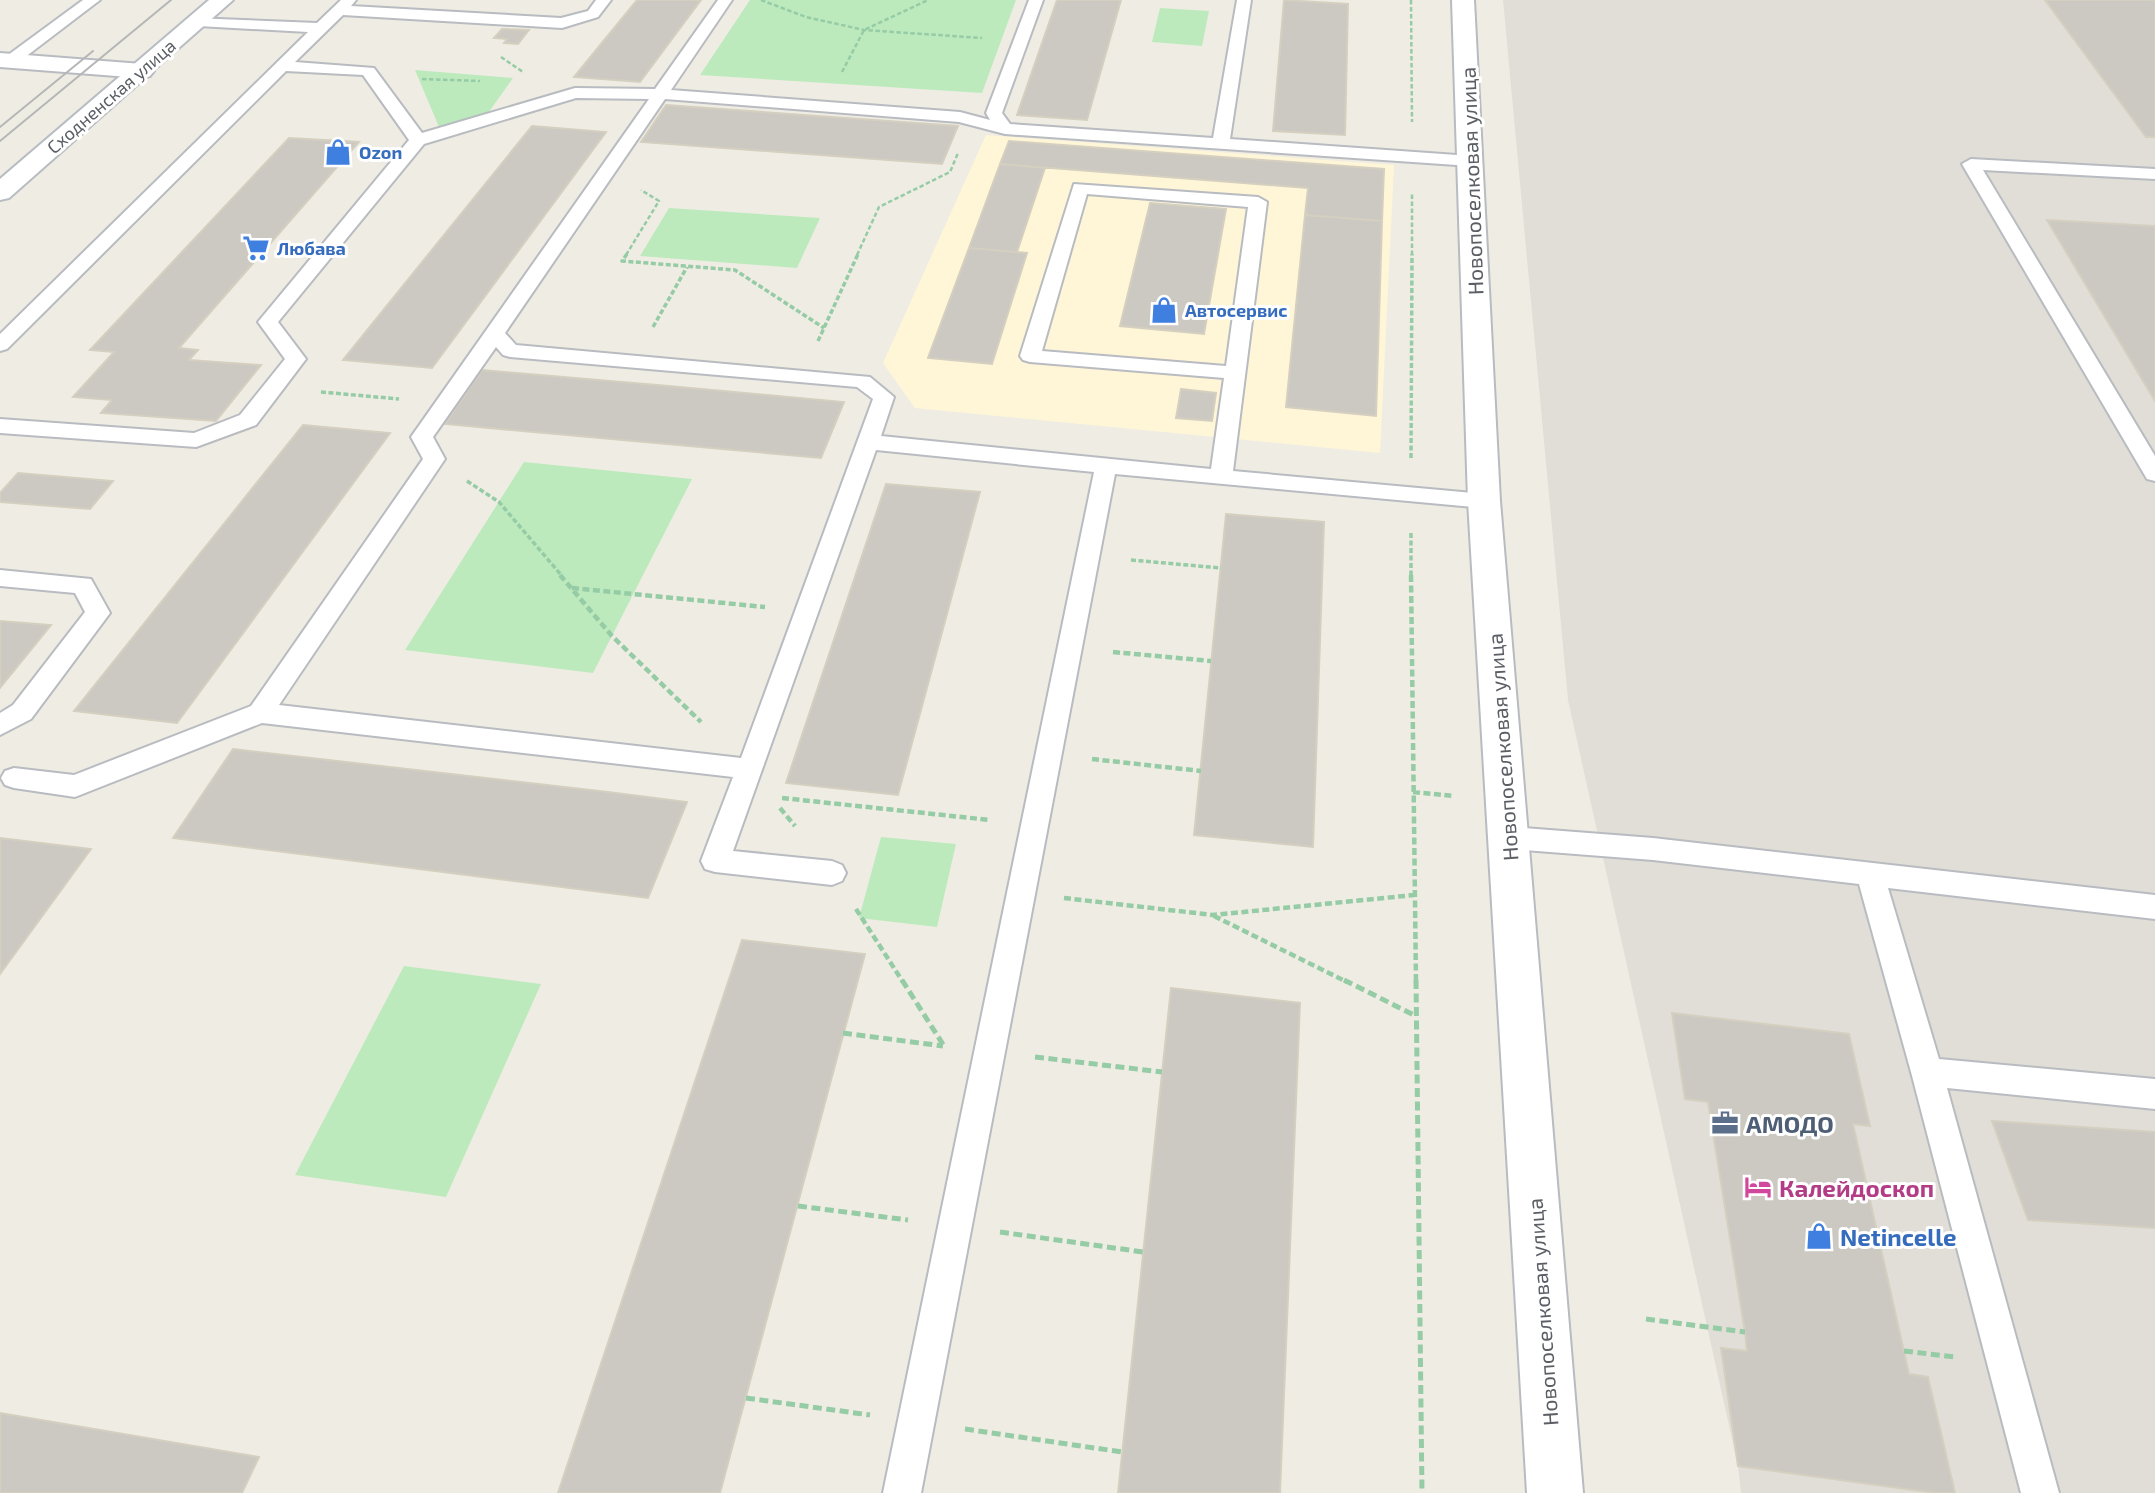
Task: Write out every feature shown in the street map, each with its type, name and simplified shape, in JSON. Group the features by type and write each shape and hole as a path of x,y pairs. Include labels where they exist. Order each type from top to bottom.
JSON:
{"street":[{"name":"Сходненская улица","path":"0,192 222,0"},
{"name":"Новопоселковая улица","path":"1463,0 1484,501 1555,1493"},
{"path":"5,60 142,71"}],"lane":[{"path":"5,60 93,0"},
{"path":"0,345 344,5 562,23 593,14 604,0"},
{"path":"260,713 434,459 422,437 726,0"},
{"path":"1005,129 993,113 1036,0"},
{"path":"1220,144 1244,0"},
{"path":"198,21 321,28"},
{"path":"282,66 368,71 418,140"},
{"path":"0,426 196,440 248,420 296,359 268,322 418,140 575,93 660,94 960,117 1005,129 1471,161"},
{"path":"2155,174 1971,164 2155,474"},
{"path":"1221,477 1258,202 1080,188 1030,356 1234,373"},
{"path":"495,333 510,351 863,381 884,397 715,861 832,873"},
{"path":"868,442 1484,501"},
{"path":"902,1493 1106,466"},
{"path":"0,578 83,585 98,613 22,712 0,725"},
{"path":"14,778 75,786 260,713 750,769"},
{"path":"1510,838 1653,849 2155,908"},
{"path":"1870,874 1927,1072 2040,1493"},
{"path":"1927,1072 2155,1094"}],"path":[{"path":"760,0 806,16 864,30 982,38"},
{"path":"853,52 864,30 928,0"},
{"path":"1410,0 1411,453"},
{"path":"503,20 482,44 538,82 575,93"},
{"path":"418,79 485,81"},
{"path":"802,376 879,207 950,172 973,120"},
{"path":"607,171 659,201 622,261 735,271 824,328"},
{"path":"634,361 687,267"},
{"path":"273,388 446,403"},
{"path":"499,502 612,636"},
{"path":"1411,526 1422,1493"},
{"path":"1088,557 1221,568"},
{"path":"572,587 807,611"},
{"path":"1070,648 1211,661"},
{"path":"1049,755 1201,771"},
{"path":"1413,792 1462,797"},
{"path":"772,797 1036,825"},
{"path":"832,873 944,1046"},
{"path":"1022,893 1213,915 1414,895"},
{"path":"1213,915 1416,1016"},
{"path":"1646,1319 1745,1332"}],"shaded area":[{"path":"1503,0 2155,0 2155,1493 1741,1493 1738,1466 1568,700"},
{"path":"986,135 1394,165 1380,453 915,408 883,363"}],"green space":[{"path":"750,0 1016,0 982,93 700,75"},
{"path":"1160,8 1209,11 1202,46 1152,42"},
{"path":"415,70 513,78 486,116 439,127"},
{"path":"669,208 820,218 797,268 640,256"},
{"path":"524,462 692,479 593,673 405,650"},
{"path":"881,837 956,844 937,927 859,918"},
{"path":"404,966 541,984 446,1197 295,1175"}],"building":[{"path":"637,0 701,0 640,82 574,77"},
{"path":"1057,0 1121,0 1087,120 1017,115"},
{"path":"1284,0 1348,4 1345,135 1273,131"},
{"path":"2045,0 2155,0 2155,137 2146,137"},
{"path":"502,29 529,30 518,44 504,43 507,39 494,38"},
{"path":"666,105 958,126 942,164 641,142"},
{"path":"532,126 606,132 432,368 343,360"},
{"path":"289,138 359,142 179,348 198,350 189,360 261,365 216,421 101,413 112,400 73,397 114,352 90,350"},
{"path":"1009,141 1384,169 1382,221 1305,215 1308,188 1000,164"},
{"path":"1000,164 1045,168 1017,252 969,248"},
{"path":"1150,203 1226,209 1204,334 1120,326"},
{"path":"1305,215 1382,221 1376,416 1286,407"},
{"path":"2047,220 2155,226 2155,401"},
{"path":"969,248 1027,253 992,364 928,358"},
{"path":"482,370 844,402 821,458 445,424"},
{"path":"1181,389 1216,393 1212,421 1176,418"},
{"path":"303,425 390,433 177,723 74,711"},
{"path":"18,473 113,481 90,509 0,502 0,493"},
{"path":"886,484 980,492 898,795 786,783"},
{"path":"1226,514 1324,522 1313,847 1194,835"},
{"path":"0,621 51,625 0,688"},
{"path":"233,749 687,802 648,898 173,838"},
{"path":"0,838 91,849 0,974"},
{"path":"742,940 865,954 720,1493 558,1493"},
{"path":"1171,988 1300,1003 1280,1493 1118,1493"},
{"path":"1672,1013 1849,1034 1870,1126 1853,1124 1909,1374 1928,1377 1955,1493 1935,1493 1738,1466 1721,1348 1747,1351 1745,1332 1708,1102 1685,1099"},
{"path":"1992,1121 2155,1132 2155,1228 2028,1220"},
{"path":"0,1413 259,1457 242,1493 0,1493"}],"tram line":[{"path":"0,141 171,0"},
{"path":"0,127 93,51"}],"place":[{"name":"Ozon","path":"338,152"},
{"name":"Любава","path":"256,248"},
{"name":"Автосервис","path":"1164,310"},
{"name":"АМОДО","path":"1725,1123"},
{"name":"Калейдоскоп","path":"1758,1187"},
{"name":"Netincelle","path":"1819,1236"}]}
